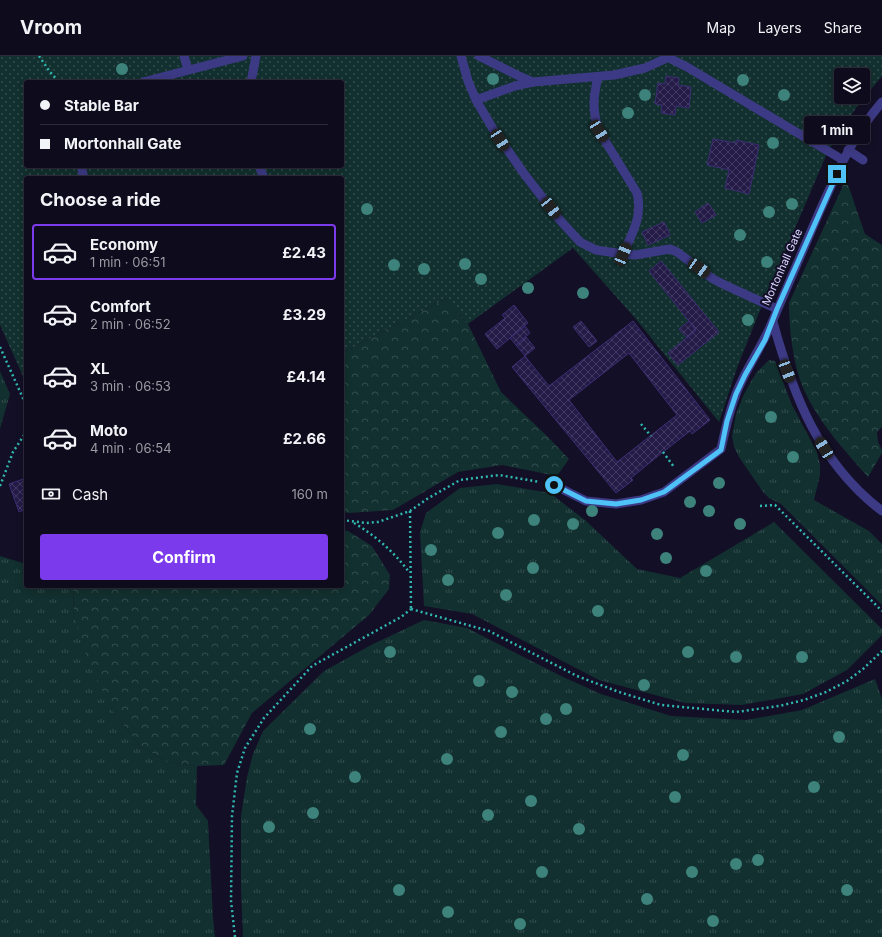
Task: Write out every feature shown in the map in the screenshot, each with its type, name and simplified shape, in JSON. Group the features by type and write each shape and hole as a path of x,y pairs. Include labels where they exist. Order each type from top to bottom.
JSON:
{"lane":[{"path":"184,56 188,70"},
{"path":"150,80 243,56"},
{"path":"251,80 256,56"},
{"path":"461,56 468,81 476,100 507,151 580,242 596,250 623,254 641,254 670,249 677,252 713,278 777,309"},
{"path":"479,56 533,82"},
{"path":"476,100 515,86 533,82 598,77 638,70 666,57 687,67 843,160"},
{"path":"598,77 594,94 593,109 595,120 599,131 637,193 640,202 636,223 623,254"},
{"name":"Mortonhall Gate","path":"554,485 586,501 616,504 641,500 664,492 721,450 727,421 736,394 765,340 777,309 843,160 868,120 882,102"},
{"path":"848,150 863,160"},
{"path":"773,322 787,371 795,392 818,437 831,458 856,489 882,511"}],"path":[{"path":"39,56 57,80"},
{"path":"0,347 24,401"},
{"path":"641,424 650,436"},
{"path":"0,486 13,452 24,435"},
{"path":"344,520 352,522 378,522 410,511 427,498 460,480 499,475 554,485"},
{"path":"760,506 775,505 882,611"},
{"path":"410,511 411,609"},
{"path":"352,522 372,534 399,559 410,573"},
{"path":"411,609 490,631 577,676 619,692 661,705 713,710 736,712 779,706 804,700 826,692 847,681 863,669 882,651"},
{"path":"235,937 232,901 232,816 237,773 245,748 264,718 312,666 395,620 411,609"}],"green space":[{"path":"0,56 882,56 882,76 870,91 870,68 834,68 834,104 859,104 828,151 738,365 719,422 635,318 573,248 468,324 445,299 344,352 344,176 24,176 24,379 0,325"},
{"path":"846,179 865,234 882,245 882,427 877,432 878,442 882,453 868,477 833,436 810,402 800,380 794,359 790,324 789,303"},
{"path":"445,299 468,324 501,392 569,459 557,476 502,465 458,472 393,510 344,512 344,352"},
{"path":"769,360 775,361 792,405 817,452 820,465 820,475 814,500 869,531 882,544 882,605 781,504 769,498 763,492 739,457 734,447 732,436 736,414 744,394 756,373"},
{"path":"0,371 10,394 0,429"},
{"path":"497,484 550,493 585,520 637,569 680,578 774,522 882,629 882,635 847,670 803,694 742,705 685,703 599,680 472,614 424,606 420,532 426,513 460,488"},
{"path":"344,530 348,531 372,546 390,575 389,589 369,615 252,713 224,765 197,766 167,762 139,745 112,710 89,665 74,616 73,588 344,588"},
{"path":"0,556 24,562 24,588 73,588 74,616 112,710 139,745 167,762 197,766 196,805 208,821 215,937 0,937"},
{"path":"424,620 467,628 561,676 601,694 671,716 746,720 802,710 875,679 882,699 882,937 243,937 241,889 241,816 247,777 253,754 263,731 324,671 371,645"}],"building":[{"path":"666,76 679,78 678,85 691,87 689,108 676,106 675,115 661,113 662,105 655,104 658,83 665,84"},
{"path":"713,139 736,143 736,140 759,145 749,194 725,188 729,170 707,165"},
{"path":"708,203 716,215 702,223 695,212"},
{"path":"664,222 670,235 648,245 642,232"},
{"path":"661,261 719,332 678,365 668,353 696,330 649,271"},
{"path":"514,305 528,323 497,349 485,334 505,318 502,315"},
{"path":"581,321 597,341 589,347 573,327"},
{"path":"633,321 710,420 692,434 690,431 631,478 633,480 616,493 512,367 525,356 549,386","holes":["629,353 677,415 617,462 569,400"]},
{"path":"689,321 696,330 687,338 679,329"},
{"path":"525,326 530,333 516,345 510,338"},
{"path":"526,337 535,348 525,356 516,345"},
{"path":"24,479 24,510 19,512 9,484"}],"route":[{"path":"554,485 586,501 616,504 641,500 664,492 721,450 727,421 736,394 765,340 777,309 837,174"}]}
